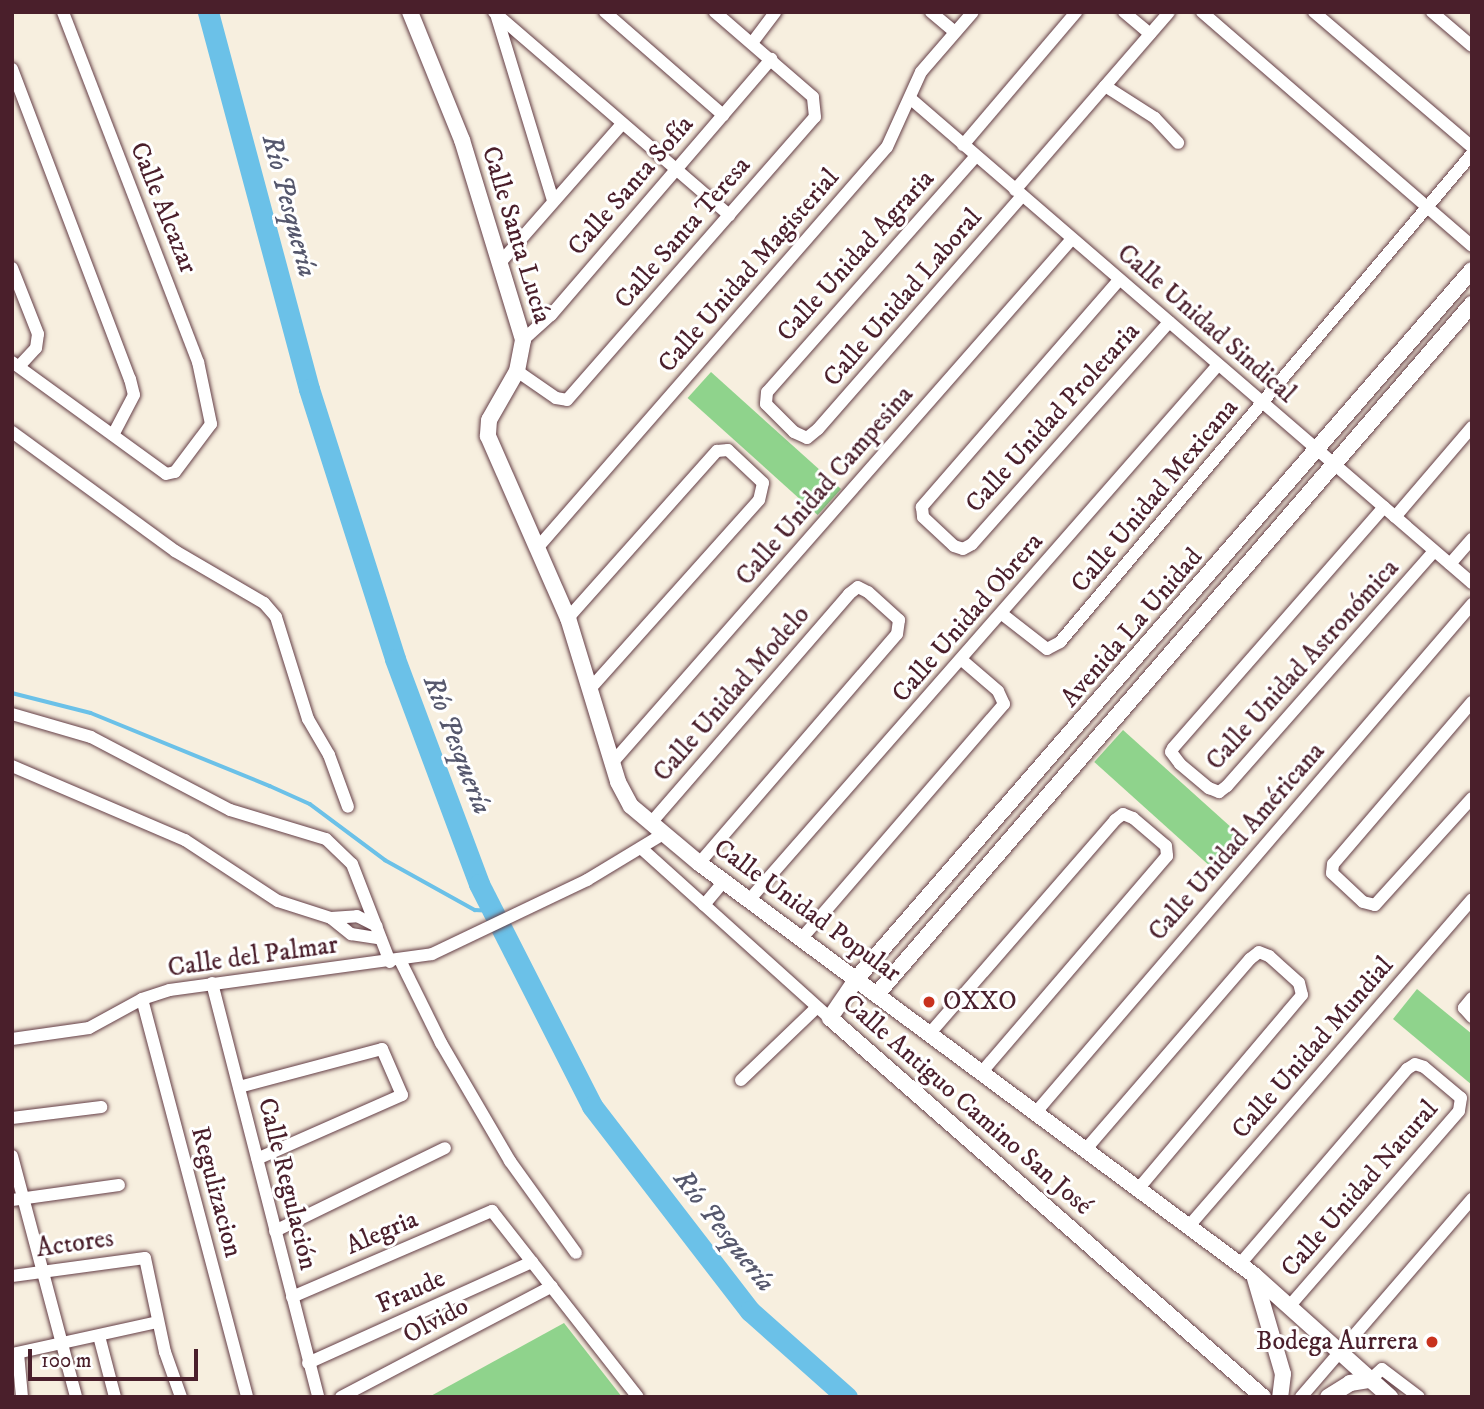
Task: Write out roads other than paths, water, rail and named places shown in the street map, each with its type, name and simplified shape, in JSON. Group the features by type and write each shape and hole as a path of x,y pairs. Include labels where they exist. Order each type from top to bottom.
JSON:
{"street":[{"name":"Calle Alcazar","path":"63,12 198,362 211,424 170,474 113,435"},
{"name":"Calle Santa Lucía","path":"410,12 462,140 523,340 517,371 487,428 539,547"},
{"path":"605,12 723,115"},
{"path":"715,12 771,60"},
{"path":"752,43 775,12"},
{"path":"931,12 955,32"},
{"name":"Calle Unidad Magisterial","path":"539,547 887,147 921,72 973,12"},
{"path":"963,145 1076,12"},
{"path":"1124,12 1150,34"},
{"path":"1018,193 1169,12"},
{"path":"1202,12 1472,246"},
{"path":"1314,12 1472,147"},
{"path":"1432,12 1472,46"},
{"path":"495,13 553,201"},
{"path":"495,13 729,215"},
{"name":"Calle Santa Sofía","path":"523,340 551,316 771,60"},
{"name":"Calle Santa Teresa","path":"517,371 562,401 572,395 815,117 813,97 771,60"},
{"path":"12,69 130,379 134,395 113,435 15,364 38,342 12,268"},
{"path":"1105,86 1155,118 1178,144"},
{"name":"Calle Unidad Sindical","path":"911,99 1071,240 1472,583"},
{"path":"499,264 622,124"},
{"name":"Calle Unidad Mexicana","path":"1002,614 1047,649 1060,642 1472,154"},
{"name":"Calle Unidad Agraria","path":"818,429 807,438 794,432 766,404 771,386 975,156"},
{"name":"Calle Unidad Laboral","path":"818,429 1018,193"},
{"name":"Calle Unidad Campesina","path":"612,763 1071,240"},
{"name":"Avenida La Unidad","path":"830,1018 858,977 1318,452 1472,270"},
{"name":"Calle Unidad Proletaria","path":"1119,280 928,500 921,511 928,522 960,549 972,544 1168,322"},
{"name":"Avenida La Unidad","path":"878,993 1333,464 1470,311"},
{"name":"Calle Unidad Obrera","path":"750,900 1218,365"},
{"path":"1395,517 1472,427"},
{"path":"12,432 175,551 264,603 276,617 308,719 329,755 348,807"},
{"path":"568,618 722,448 742,462 763,483 759,499 591,688"},
{"name":"Calle Unidad Astronómica","path":"1384,507 1171,752 1209,788 1223,790 1434,551"},
{"path":"1450,564 1472,539"},
{"name":"Calle Unidad Popular","path":"539,547 568,618 623,796 656,829 1240,1264 1291,1304 1390,1397"},
{"name":"Calle Unidad Modelo","path":"587,880 640,848 849,594 858,587 868,592 899,620 897,634 699,863"},
{"name":"Calle Unidad Américana","path":"1037,1111 1472,604"},
{"path":"802,938 1000,711 1003,698 962,660"},
{"path":"1472,702 1331,869 1372,906 1472,798"},
{"path":"12,715 91,737 230,810 326,839 352,864 381,939 510,1161 576,1253"},
{"path":"12,766 185,840 278,901 331,918 351,934 381,939"},
{"path":"931,1032 1115,820 1123,814 1133,818 1166,846 1167,856 983,1071"},
{"name":"Calle Antiguo Camino San José","path":"640,848 817,1007 1263,1397"},
{"name":"Calle del Palmar","path":"12,1039 89,1028 142,999 212,982 396,961 463,942 587,880"},
{"path":"704,905 724,881"},
{"name":"Calle Unidad Mundial","path":"1189,1226 1472,899"},
{"path":"331,918 357,916 377,926"},
{"path":"1086,1149 1250,959 1259,952 1269,956 1302,987 1299,999 1138,1189"},
{"name":"Calle Regulación","path":"212,982 318,1397"},
{"path":"1472,998 1464,1008 1472,1017"},
{"name":"Regulizacion","path":"142,999 247,1397"},
{"path":"741,1080 817,1007"},
{"path":"239,1087 382,1049 402,1095 257,1159"},
{"name":"Calle Unidad Natural","path":"1240,1264 1411,1065 1424,1067 1462,1103 1291,1304"},
{"path":"12,1118 100,1107"},
{"path":"275,1231 445,1148"},
{"path":"12,1156 18,1199 43,1272 60,1345 76,1397"},
{"path":"18,1199 119,1185"},
{"path":"1301,1397 1472,1199"},
{"name":"Alegria","path":"292,1297 492,1211 533,1262"},
{"name":"Actores","path":"12,1276 145,1258 158,1322"},
{"path":"533,1262 638,1397"},
{"name":"Fraude","path":"308,1363 533,1262"},
{"path":"1254,1275 1283,1374 1280,1397"},
{"name":"Olvido","path":"341,1397 552,1286"},
{"path":"22,1397 15,1354 158,1322 181,1397"},
{"path":"99,1336 115,1397"},
{"path":"1328,1397 1350,1382 1370,1380 1381,1369 1419,1397"}],"waterway":[{"name":"Río Pesquería","path":"208,12 309,389 395,659 479,884 592,1106 750,1311 847,1397"},
{"path":"12,693 91,713 310,804 385,860 475,910 493,911"}],"place":[{"name":"OXXO","path":"929,1002"},
{"name":"Bodega Aurrera","path":"1432,1342"}]}
